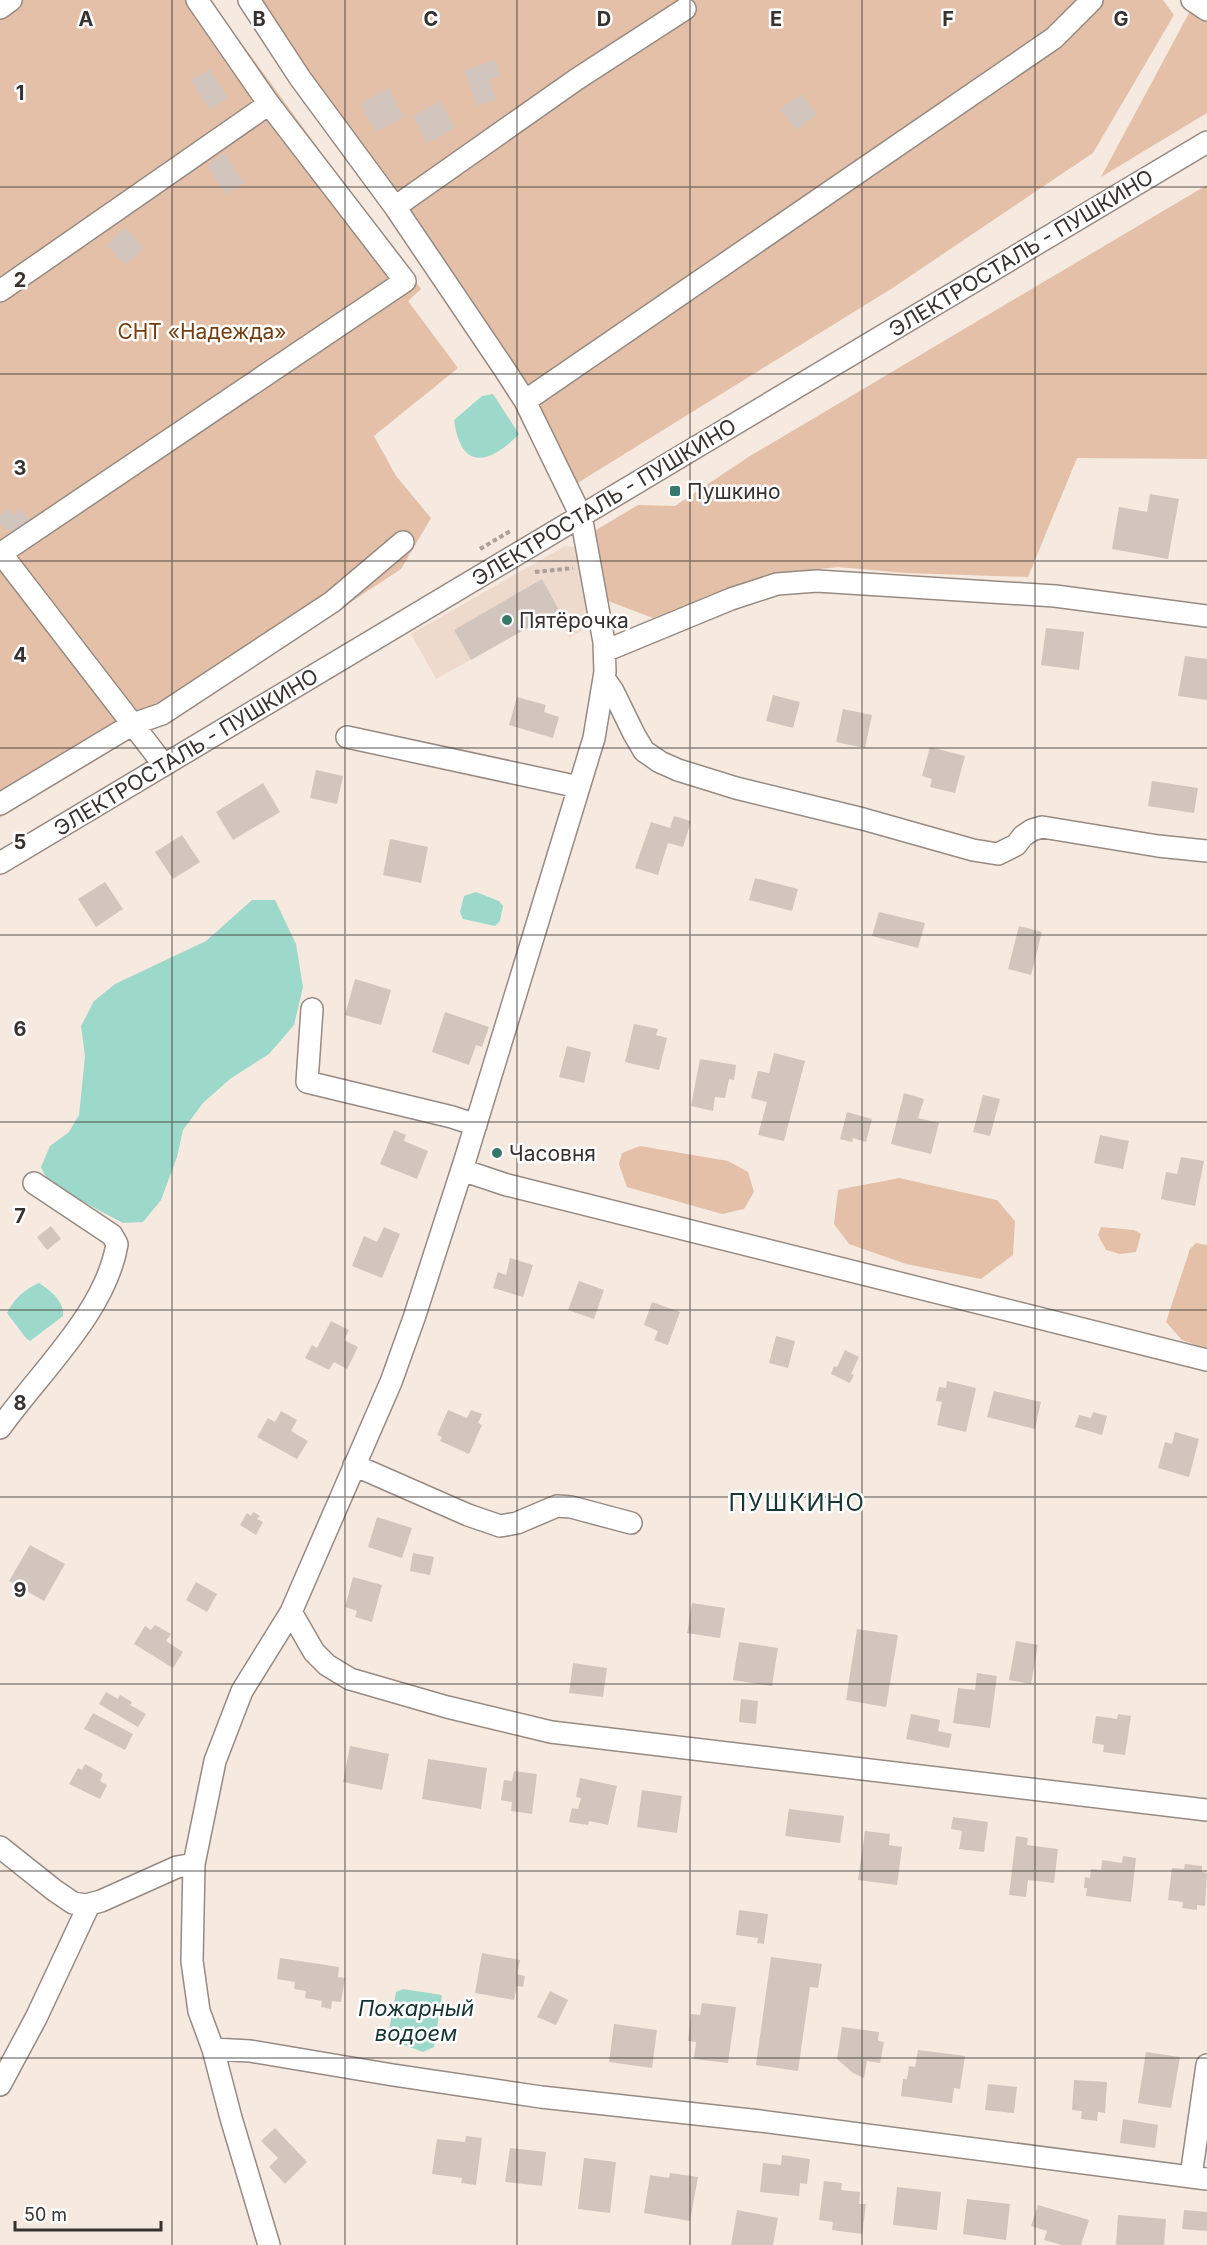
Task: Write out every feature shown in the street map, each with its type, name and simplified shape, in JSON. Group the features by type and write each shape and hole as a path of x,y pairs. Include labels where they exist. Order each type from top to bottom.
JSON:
{"street":[{"path":"0,8 11,0"},
{"path":"164,765 0,553 405,281 269,104 197,0"},
{"path":"249,0 300,78 396,207 525,401 581,516 600,612 604,651 604,678 594,738 462,1170 402,1350 291,1612 242,1691 215,1761 194,1864 192,1961 199,2011 213,2049 269,2245"},
{"path":"525,401 1054,38 1092,0"},
{"path":"1192,0 1207,10"},
{"path":"396,207 578,79 685,9"},
{"path":"0,291 269,104"},
{"name":"ЭЛЕКТРОСТАЛЬ - ПУШКИНО","path":"0,863 1207,142"},
{"path":"0,804 133,724 162,714 332,602 403,542"},
{"path":"604,651 731,599 777,584 817,581 1055,596 1207,616"},
{"path":"604,678 644,751 678,770 735,788 863,819 973,850 998,854 1016,845 1032,830 1042,827 1158,846 1207,851"},
{"path":"347,737 579,787"},
{"path":"312,1009 308,1082 476,1125"},
{"path":"462,1170 507,1185 1207,1360"},
{"path":"0,1428 88,1313 114,1262 117,1244 112,1235 34,1183"},
{"path":"354,1465 468,1515 500,1526 517,1523 557,1506 571,1507 631,1523"},
{"path":"291,1612 314,1652 327,1665 350,1679 447,1707 551,1732 1207,1810"},
{"path":"0,1846 73,1903 89,1905 177,1867 194,1864"},
{"path":"0,2085 36,2018 89,1905"},
{"path":"213,2049 250,2051 541,2097 760,2121 1199,2177 1207,2065"}],"path":[{"path":"480,549 512,530"},
{"path":"535,572 591,566"}],"shaded area":[{"path":"565,546 582,548 593,625 569,638 559,610 436,679 411,634"}],"green space":[{"name":"СНТ «Надежда»","path":"0,0 210,0 421,289 408,301 458,368 374,436 396,476 431,518 401,569 271,655 0,818"},
{"path":"262,0 1163,0 1174,15 1093,153 891,289 576,484"},
{"path":"1196,0 1207,0 1207,113 1101,177"},
{"path":"1207,185 1207,459 1077,458 1028,577 906,573 838,567 773,574 712,594 653,618 608,601 591,533 638,505 675,506 750,456"},
{"path":"640,1146 728,1161 748,1172 754,1192 744,1209 722,1214 627,1187 619,1164 622,1153"},
{"path":"899,1178 997,1200 1015,1221 1013,1255 981,1279 906,1264 849,1244 834,1224 838,1190"},
{"path":"1101,1227 1134,1230 1141,1234 1136,1252 1120,1254 1106,1250 1098,1235"},
{"path":"1196,1243 1207,1245 1207,1349 1182,1340 1166,1322 1190,1249"}],"water":[{"path":"493,394 519,434 497,452 478,458 470,455 463,448 454,420 482,396"},
{"path":"476,892 499,901 503,906 500,921 495,926 463,919 460,912 464,896"},
{"path":"252,900 275,900 296,944 303,987 294,1025 269,1054 230,1079 203,1103 183,1130 177,1157 161,1200 143,1222 123,1223 48,1182 41,1167 50,1146 69,1132 79,1115 85,1057 81,1026 94,1001 115,984 206,941"},
{"path":"39,1283 59,1301 63,1316 30,1341 7,1313 20,1295"},
{"name":"Пожарный водоем","path":"403,1989 442,1995 434,2047 423,2052 393,2041 389,2030 396,1992"}],"building":[{"path":"495,59 500,76 489,80 496,99 477,106 464,71"},
{"path":"210,69 228,98 210,110 191,80"},
{"path":"389,88 404,117 376,132 360,103"},
{"path":"802,94 817,115 796,130 780,109"},
{"path":"440,101 455,128 427,143 413,116"},
{"path":"224,153 244,183 226,194 207,165"},
{"path":"125,227 144,248 125,265 107,245"},
{"path":"1150,494 1179,499 1168,559 1112,549 1119,507 1147,512"},
{"path":"9,508 14,515 21,509 31,521 36,517 37,523 16,535 0,525 0,515"},
{"name":"Пятёрочка","path":"542,579 559,610 471,660 454,630"},
{"path":"1046,628 1084,632 1079,670 1041,665"},
{"path":"1185,656 1207,659 1207,700 1178,696"},
{"path":"773,695 800,702 793,728 766,721"},
{"path":"517,697 546,705 544,712 559,717 553,738 509,725"},
{"path":"843,709 872,715 865,748 836,742"},
{"path":"930,747 965,756 955,793 930,787 932,779 922,776"},
{"path":"316,770 343,776 337,804 310,798"},
{"path":"1152,781 1198,788 1194,813 1148,806"},
{"path":"263,783 280,812 233,840 216,812"},
{"path":"674,816 691,821 683,847 668,843 658,875 635,868 651,822 670,828"},
{"path":"182,835 200,862 173,879 155,852"},
{"path":"390,839 428,847 421,883 383,875"},
{"path":"755,878 798,889 792,911 749,900"},
{"path":"105,882 123,909 96,927 78,899"},
{"path":"879,912 925,923 918,948 872,936"},
{"path":"1019,926 1042,932 1031,975 1008,969"},
{"path":"355,979 391,990 381,1025 345,1015"},
{"path":"445,1012 489,1027 482,1047 476,1045 469,1065 432,1052"},
{"path":"634,1024 658,1029 656,1035 667,1038 659,1070 625,1062"},
{"path":"567,1046 591,1052 584,1083 559,1077"},
{"path":"774,1053 805,1061 784,1141 758,1135 767,1102 751,1098 758,1071 769,1073"},
{"path":"700,1059 736,1065 734,1080 729,1079 725,1098 715,1097 713,1111 691,1106"},
{"path":"904,1093 924,1099 918,1118 939,1123 931,1154 891,1144"},
{"path":"983,1095 1000,1099 990,1136 973,1132"},
{"path":"847,1112 872,1119 866,1142 853,1138 852,1142 840,1139"},
{"path":"394,1130 406,1135 404,1141 428,1151 417,1179 380,1164"},
{"path":"1100,1135 1129,1141 1123,1169 1094,1163"},
{"path":"1181,1157 1204,1161 1195,1206 1161,1199 1166,1172 1177,1174"},
{"path":"51,1226 61,1239 47,1250 37,1237"},
{"path":"384,1227 400,1234 382,1278 352,1266 364,1236 377,1242"},
{"path":"510,1258 533,1265 523,1297 493,1288 498,1272 506,1275"},
{"path":"579,1281 604,1290 594,1319 568,1310"},
{"path":"652,1302 680,1312 668,1345 654,1340 658,1331 644,1325"},
{"path":"331,1321 349,1330 344,1340 358,1347 347,1369 334,1362 329,1370 305,1358 312,1345 317,1348"},
{"path":"776,1336 795,1341 788,1368 769,1363"},
{"path":"845,1350 859,1357 851,1374 854,1375 850,1383 831,1374"},
{"path":"947,1381 976,1388 966,1432 937,1425 942,1402 936,1401 939,1387 946,1388"},
{"path":"994,1391 1041,1402 1035,1429 987,1417"},
{"path":"448,1410 467,1418 471,1410 482,1414 478,1423 482,1425 469,1454 440,1441 442,1437 437,1435"},
{"path":"281,1411 297,1420 291,1431 308,1441 297,1459 257,1437 268,1418 275,1422"},
{"path":"1093,1412 1107,1416 1102,1435 1075,1427 1079,1415 1091,1418"},
{"path":"1175,1432 1199,1439 1189,1477 1158,1468 1165,1442 1172,1444"},
{"path":"253,1512 260,1516 257,1519 263,1522 256,1535 240,1525 247,1513 251,1516"},
{"path":"377,1517 412,1528 402,1558 368,1547"},
{"path":"30,1545 65,1564 44,1601 9,1581"},
{"path":"413,1553 434,1557 430,1575 410,1571"},
{"path":"353,1577 382,1585 372,1622 355,1617 357,1611 345,1607"},
{"path":"196,1582 217,1594 207,1612 186,1600"},
{"path":"692,1603 725,1608 720,1638 687,1633"},
{"path":"155,1625 171,1634 166,1641 183,1652 173,1668 134,1644 145,1626 151,1630"},
{"path":"857,1629 898,1635 886,1707 846,1700"},
{"path":"1016,1641 1038,1645 1031,1684 1009,1680"},
{"path":"739,1642 778,1648 772,1686 733,1680"},
{"path":"573,1663 607,1668 603,1697 569,1693"},
{"path":"977,1673 997,1676 990,1728 953,1723 958,1688 975,1690"},
{"path":"106,1692 118,1699 120,1695 132,1702 130,1705 146,1714 138,1727 99,1704"},
{"path":"741,1699 758,1701 756,1724 739,1722"},
{"path":"93,1713 133,1734 125,1750 84,1729"},
{"path":"911,1714 940,1720 938,1731 952,1734 949,1748 906,1739"},
{"path":"1118,1714 1131,1716 1125,1755 1103,1752 1104,1745 1092,1743 1096,1716 1117,1719"},
{"path":"350,1746 389,1754 382,1790 343,1782"},
{"path":"428,1759 487,1768 481,1809 422,1799"},
{"path":"85,1764 103,1774 100,1781 107,1785 100,1799 69,1784 78,1768 82,1770"},
{"path":"514,1771 537,1774 532,1814 511,1811 512,1802 501,1800 504,1780 512,1781"},
{"path":"580,1778 617,1786 608,1825 589,1821 588,1825 569,1822 572,1808 578,1809 581,1798 576,1797"},
{"path":"642,1790 682,1796 677,1833 637,1827"},
{"path":"789,1809 844,1816 840,1843 785,1836"},
{"path":"953,1817 988,1822 984,1852 959,1849 962,1831 951,1829"},
{"path":"865,1831 890,1834 889,1845 902,1847 897,1885 858,1880"},
{"path":"1016,1836 1028,1838 1027,1845 1058,1849 1054,1883 1028,1880 1026,1897 1009,1895"},
{"path":"1123,1856 1136,1858 1131,1902 1086,1896 1085,1877 1090,1878 1091,1869 1101,1870 1102,1860 1122,1863"},
{"path":"1185,1864 1202,1866 1202,1872 1207,1873 1205,1906 1197,1905 1197,1910 1182,1908 1183,1902 1168,1900 1172,1868 1184,1869"},
{"path":"739,1910 768,1914 764,1944 757,1943 758,1938 736,1935"},
{"path":"482,1953 520,1960 517,1974 525,1976 523,1987 517,1986 514,2000 475,1993"},
{"path":"771,1957 822,1964 818,1988 810,1987 798,2071 756,2065"},
{"path":"280,1958 339,1967 338,1977 345,1978 341,2002 332,2001 331,2009 321,2007 322,2001 305,1998 306,1991 294,1989 295,1982 277,1979"},
{"path":"550,1991 568,2000 556,2025 537,2017"},
{"path":"702,2003 736,2007 728,2063 694,2059 696,2042 688,2041 691,2014 700,2015"},
{"path":"614,2024 657,2030 652,2068 609,2062"},
{"path":"842,2027 879,2032 878,2041 884,2042 880,2063 867,2061 864,2078 853,2073 837,2059"},
{"path":"918,2050 965,2056 960,2089 954,2088 952,2103 901,2096 903,2079 907,2079 909,2066 915,2067"},
{"path":"1146,2052 1180,2057 1171,2108 1138,2103"},
{"path":"1074,2080 1107,2082 1105,2113 1098,2112 1097,2121 1081,2119 1082,2111 1072,2110"},
{"path":"988,2084 1017,2087 1014,2113 985,2110"},
{"path":"1123,2119 1158,2125 1155,2148 1120,2143"},
{"path":"275,2128 307,2162 285,2184 269,2167 278,2158 261,2141"},
{"path":"466,2136 482,2138 476,2185 461,2183 462,2178 432,2174 437,2139 465,2142"},
{"path":"510,2148 546,2152 542,2186 505,2182"},
{"path":"782,2155 810,2159 807,2184 800,2183 799,2196 760,2192 763,2163 781,2165"},
{"path":"584,2158 616,2162 610,2213 578,2209"},
{"path":"670,2173 698,2177 690,2221 644,2213 650,2175 669,2178"},
{"path":"824,2181 842,2183 841,2190 860,2192 859,2204 866,2204 862,2234 832,2230 833,2222 819,2220"},
{"path":"897,2187 941,2192 937,2230 893,2225"},
{"path":"967,2199 1010,2204 1006,2240 963,2234"},
{"path":"1038,2205 1089,2220 1081,2245 1062,2245 1044,2240 1047,2231 1031,2226"},
{"path":"737,2210 778,2218 773,2245 731,2245"},
{"path":"1184,2210 1207,2212 1207,2231 1182,2229"},
{"path":"1118,2215 1166,2219 1164,2245 1116,2245"}],"place":[{"name":"Пушкино","path":"675,491"},
{"name":"Пятёрочка","path":"507,620"},
{"name":"Часовня","path":"497,1153"}],"district":[{"name":"ПУШКИНО","path":"797,1502"}]}
